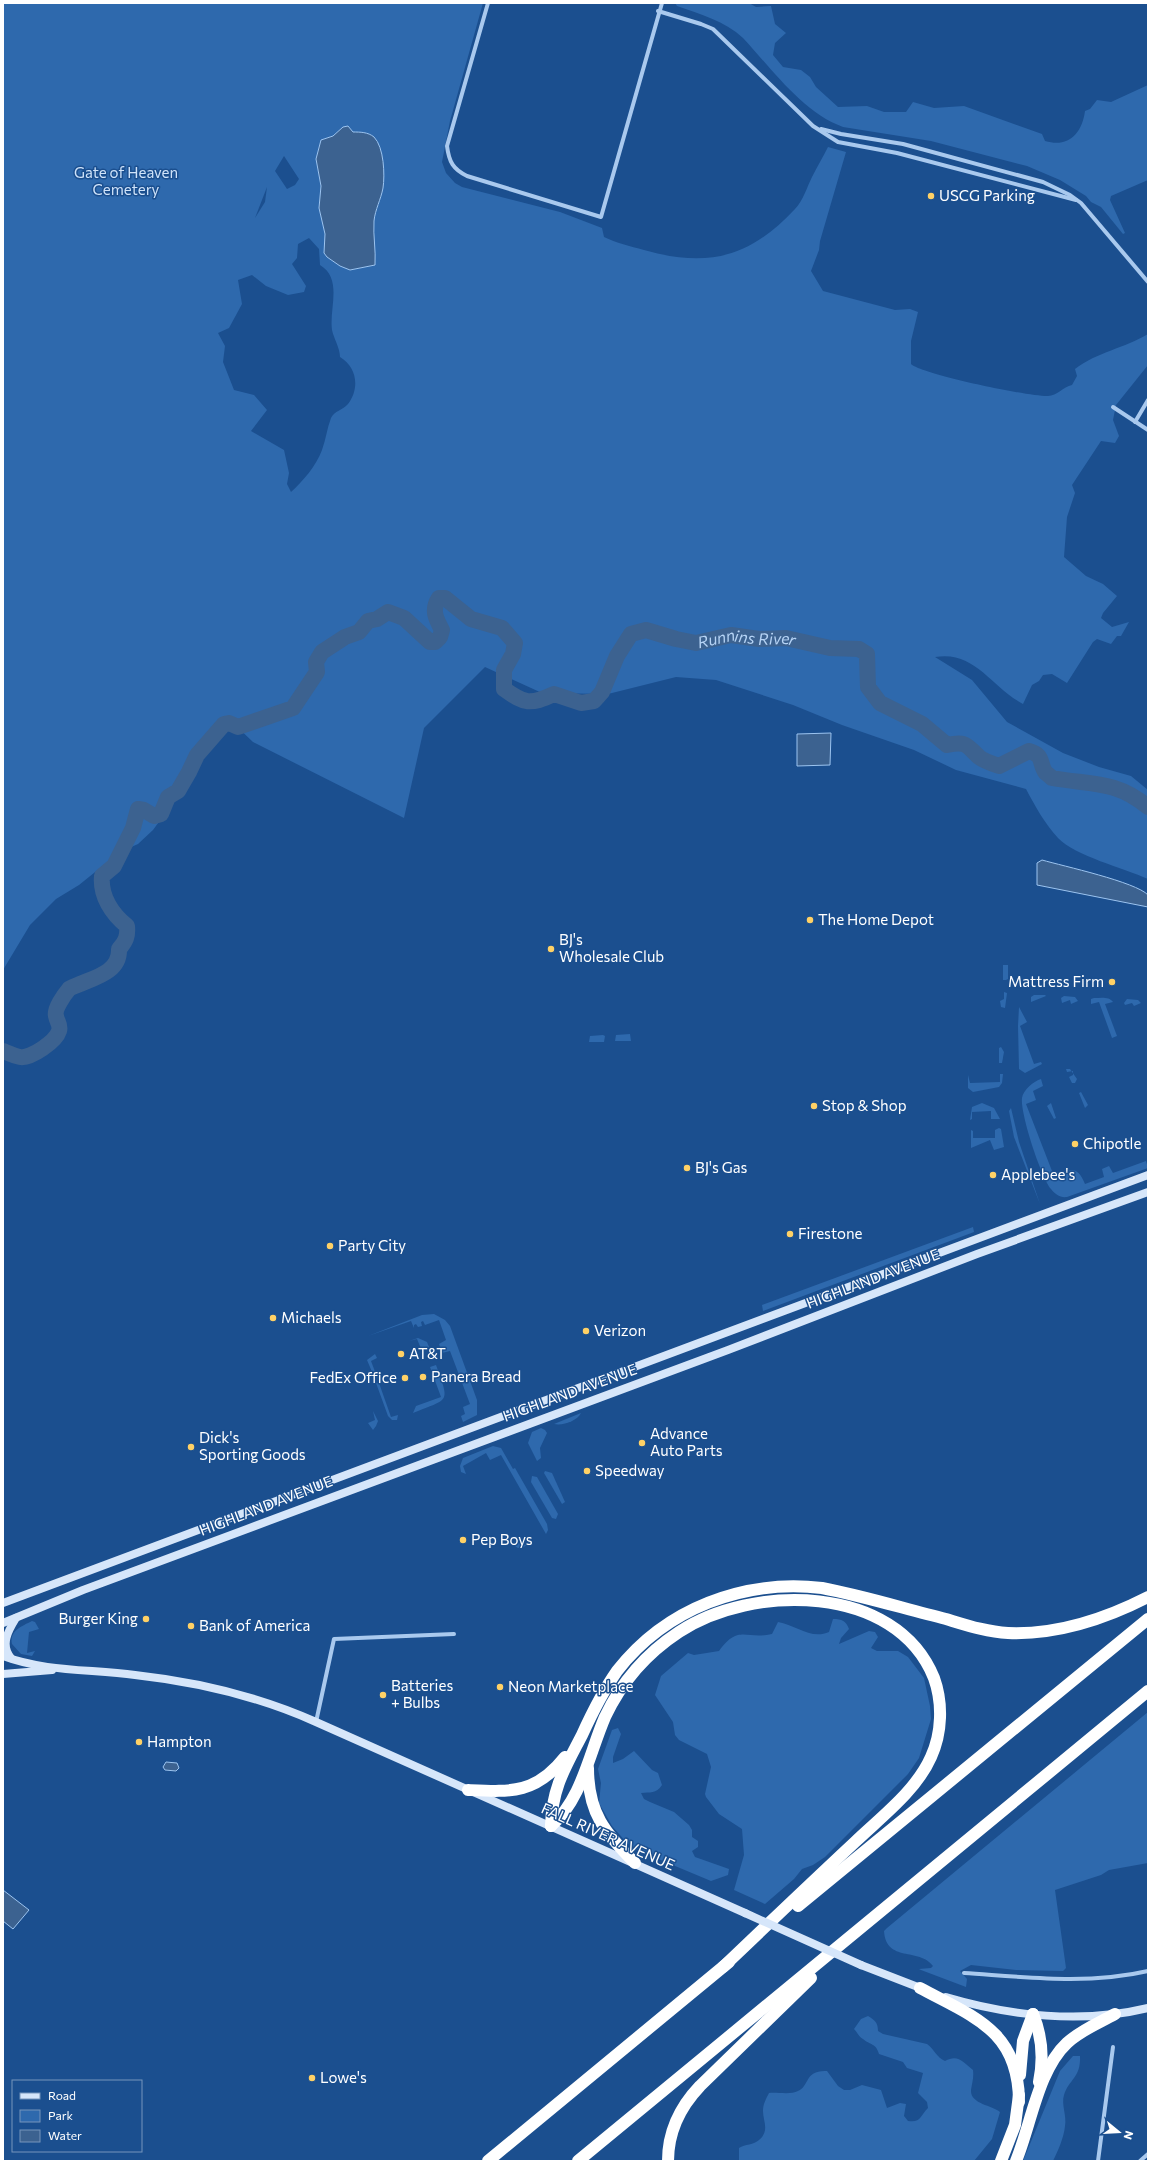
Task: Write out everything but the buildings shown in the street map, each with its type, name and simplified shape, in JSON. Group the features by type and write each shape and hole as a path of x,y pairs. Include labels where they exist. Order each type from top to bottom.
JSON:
{"highway":[{"path":"468,1790 511,1791 537,1784 562,1762 587,1724 617,1672 633,1653 651,1636 673,1620 696,1608 719,1598 743,1591 777,1587 822,1588 976,1627 1017,1633 1048,1631 1082,1623 1112,1614 1148,1597"},
{"path":"550,1826 562,1815 570,1802 588,1764 610,1709 635,1671 660,1646 680,1632 723,1610 746,1604 776,1600 809,1600 838,1605 865,1613 885,1623 910,1641 922,1657 936,1684 940,1714 938,1736 927,1766 914,1784 884,1814 723,1967"},
{"path":"488,2161 1148,1619"},
{"path":"578,2161 1148,1692"},
{"path":"550,1826 555,1789 587,1724"},
{"path":"588,1764 589,1792 598,1820 612,1840 635,1863"},
{"path":"668,2161 669,2145 674,2126 682,2109 693,2094 855,1934"},
{"path":"920,1988 970,2015 997,2035 1008,2052 1015,2069 1019,2102"},
{"path":"1001,2161 1012,2135 1019,2102 1021,2050 1033,2014"},
{"path":"1028,2127 1040,2081 1042,2060 1039,2031 1033,2014"},
{"path":"1016,2161 1043,2082 1062,2049 1076,2035 1115,2014"}],"main road":[{"name":"HIGHLAND AVENUE","path":"3,1603 1148,1175"},
{"name":"HIGHLAND AVENUE","path":"3,1623 83,1590 728,1350 977,1254 1148,1192"},
{"path":"13,1660 6,1654 3,1645 4,1639 16,1618"},
{"name":"FALL RIVER AVENUE","path":"3,1656 13,1660 58,1669 134,1675 198,1684 244,1695 316,1722 635,1863 745,1914 861,1964 920,1988 972,2004 1033,2014 1081,2016 1115,2014 1148,2008"},
{"name":"FALL RIVER AVENUE","path":"3,1674 58,1669"}],"street":[{"path":"488,3 447,146 450,164 457,172 467,176 601,217 658,11 662,3"},
{"path":"658,11 701,24 713,30 816,127 838,142 897,153 1076,200"},
{"path":"816,127 834,133 903,144 1043,182 1076,200 1148,282"},
{"path":"1135,422 1148,400"},
{"path":"1113,407 1148,430"},
{"path":"316,1722 334,1639 454,1634"},
{"path":"964,1973 1090,1979 1118,1977 1148,1971"},
{"path":"1098,2161 1113,2047"},
{"path":"1140,2161 1148,2154"}],"green space":[{"name":"Gate of Heaven Cemetery","path":"3,3 483,3 450,121 442,162 446,173 455,183 462,187 560,212 602,228 604,237 623,244 667,255 688,258 708,258 726,255 744,248 761,239 778,226 800,202 828,147 846,152 820,241 819,250 811,271 823,291 895,310 910,309 918,312 911,341 911,364 954,379 1020,393 1051,396 1072,385 1077,376 1075,369 1084,363 1092,358 1148,334 1148,365 1116,405 1113,420 1119,436 1115,443 1101,441 1072,485 1075,493 1067,517 1064,557 1086,576 1103,584 1117,596 1103,613 1101,618 1112,627 1129,622 1121,636 1117,636 1111,644 1097,639 1093,642 1067,683 1052,674 1043,675 1039,681 1032,685 1023,704 1012,697 972,664 949,656 935,657 972,680 1007,722 1063,753 1099,767 1131,776 1148,790 1148,879 1088,856 1066,844 1058,838 1049,827 1026,789 956,770 914,750 842,725 793,705 716,680 676,677 608,694 542,693 485,667 424,728 404,818 253,742 233,723 220,735 202,743 190,753 172,804 153,830 138,844 120,852 79,885 56,899 30,925 3,970","holes":["343,127 353,132 364,132 380,151 383,165 383,189 374,219 375,265 350,270 327,257 324,223 319,208 321,186 316,159 321,140 333,136","284,156 299,179 295,185 287,189 275,171","267,187 265,202 255,218","309,238 319,249 320,265 327,271 331,278 334,294 332,330 340,357 346,361 353,372 355,385 352,398 348,404 332,416 328,426 325,442 316,462 291,492 287,484 289,473 284,450 251,431 267,410 254,395 234,390 223,362 225,346 218,333 229,328 242,304 238,280 252,275 266,286 288,295 304,292 306,286 292,264 297,258 298,244"]},
{"path":"675,3 749,3 756,7 771,6 775,24 786,33 775,43 773,55 783,67 801,70 810,77 816,87 838,107 867,106 884,112 906,112 913,102 934,108 964,106 1042,134 1045,141 1053,143 1067,141 1072,137 1081,126 1085,111 1090,109 1097,100 1111,102 1148,85 1148,180 1111,196 1110,200 1125,233 1123,234 1101,207 1091,202 1086,196 1060,180 1027,166 931,141 843,127 828,120 801,101 736,32 703,15 677,6"},
{"path":"1003,965 1008,965 1008,979 1006,980 1003,980"},
{"path":"1004,992 1007,993 1005,1008 1001,1007 1000,1001 1004,999"},
{"path":"1034,995 1046,996 1031,1002 1031,997"},
{"path":"1064,996 1075,997 1078,1001 1071,1004 1070,1000 1062,1003 1061,998"},
{"path":"1107,998 1113,1002 1105,1004 1117,1036 1112,1038 1099,1002 1091,1004 1091,999"},
{"path":"1127,999 1138,1000 1141,1003 1134,1006 1132,1003 1125,1005 1124,1003"},
{"path":"1019,1007 1027,1022 1020,1026 1034,1064 1041,1062 1042,1064 1025,1073 1019,1069"},
{"path":"630,1034 631,1041 615,1041 616,1035"},
{"path":"590,1036 605,1036 604,1042 589,1042"},
{"path":"1001,1047 1004,1052 1002,1063 999,1063 999,1048"},
{"path":"1066,1069 1070,1069 1072,1071 1067,1072"},
{"path":"1073,1073 1077,1079 1075,1083 1072,1083 1069,1077 1073,1075"},
{"path":"1000,1074 1003,1074 1002,1083 999,1087 973,1092 968,1088 968,1075 970,1083 1000,1082"},
{"path":"1041,1079 1043,1086 1033,1091 1036,1100 1026,1104 1052,1171 1062,1172 1074,1170 1078,1172 1085,1184 1104,1177 1102,1169 1109,1166 1113,1173 1146,1161 1148,1168 1067,1197 1062,1197 1056,1194 1051,1189 1042,1172 1024,1117 1022,1106 1024,1092 1032,1084"},
{"path":"1081,1092 1088,1105 1085,1108 1079,1093"},
{"path":"982,1103 994,1108 1000,1119 991,1119 991,1111 972,1112 972,1119 970,1120 972,1107"},
{"path":"1051,1103 1056,1118 1054,1119 1047,1106"},
{"path":"1011,1108 1019,1142 1040,1204 1014,1137 1009,1111"},
{"path":"999,1128 1001,1129 1004,1147 994,1150 990,1140 971,1148 971,1130 973,1131 973,1138 995,1138 995,1130"},
{"path":"973,1227 974,1232 763,1311 762,1305"},
{"path":"434,1314 445,1320 450,1326 477,1400 477,1415 463,1422 461,1416 465,1414 463,1407 470,1404 450,1351 442,1353 439,1344 446,1340 439,1320 425,1325 423,1321 421,1322 422,1326 418,1327 416,1324 414,1325 414,1328 411,1321 368,1336 422,1315"},
{"path":"418,1338 427,1342 429,1347 427,1349 422,1351 417,1339 409,1341"},
{"path":"375,1354 377,1358 371,1361 377,1377 375,1379 367,1360"},
{"path":"436,1365 444,1387 444,1398 434,1405 413,1413 416,1406 441,1397 430,1367"},
{"path":"376,1383 379,1383 391,1417 398,1415 397,1420 392,1420 388,1416"},
{"path":"373,1411 378,1421 373,1430 368,1423 375,1420"},
{"path":"581,1413 569,1422 554,1424"},
{"path":"541,1428 547,1433 540,1448 541,1458 537,1461 528,1443 532,1432"},
{"path":"493,1446 501,1448 513,1469 515,1468 547,1524 548,1530 546,1534 501,1455 490,1460 486,1453 463,1466 466,1474 461,1472 460,1466 463,1458"},
{"path":"545,1471 552,1473 565,1502 562,1504 544,1473"},
{"path":"532,1476 537,1477 558,1514 556,1519 552,1518 531,1482"},
{"path":"518,1539 522,1546 530,1543 522,1548 518,1548 512,1544"},
{"path":"833,1619 843,1621 849,1629 841,1638 839,1644 869,1631 875,1632 878,1637 871,1648 877,1651 898,1651 908,1657 924,1678 930,1706 931,1719 919,1758 908,1774 825,1857 813,1865 802,1869 794,1879 765,1904 734,1890 744,1855 742,1829 719,1814 706,1797 705,1794 711,1767 707,1754 679,1740 675,1735 673,1722 655,1695 661,1676 688,1653 694,1655 719,1651 726,1643 737,1635 772,1634 778,1622 810,1633 822,1634 829,1632"},
{"path":"32,1621 35,1622 39,1629 29,1632 27,1653 35,1651 32,1656 21,1654 12,1644 12,1636 14,1632"},
{"path":"1148,1712 1148,1863 1109,1870 1101,1875 1055,1890 1066,1968 1063,1971 1016,1970 971,1965 960,1971 967,1979 966,1987 919,1969 931,1968 933,1966 927,1960 897,1951 891,1947 886,1941 884,1931 887,1928"},
{"path":"618,1728 621,1734 613,1757 613,1763 623,1759 634,1751 652,1770 658,1773 662,1785 655,1791 641,1793 644,1799 674,1812 689,1825 692,1830 692,1837 698,1841 698,1847 692,1851 695,1857 729,1869 728,1875 711,1881 644,1853 627,1843 612,1826 599,1803 601,1783 598,1769 612,1730"},
{"path":"868,2016 876,2022 878,2031 883,2034 927,2044 942,2060 945,2061 953,2058 957,2059 973,2070 972,2095 982,2104 1000,2112 992,2139 974,2161 739,2161 739,2148 757,2142 764,2133 765,2126 763,2108 769,2093 788,2093 798,2091 802,2089 814,2073 820,2071 827,2071 838,2086 844,2090 850,2090 862,2085 881,2090 887,2108 900,2103 906,2104 904,2116 908,2121 915,2121 920,2118 928,2108 927,2102 918,2093 923,2073 907,2068 903,2062 879,2054 878,2050 874,2046 860,2037 854,2029 861,2019"},
{"path":"1073,2056 1080,2056 1079,2069 1064,2095 1064,2130 1055,2157 1053,2161 1023,2161 1060,2071"}],"water":[{"path":"348,126 353,132 361,132 374,137 382,154 384,176 383,188 374,221 375,265 350,270 340,266 327,257 324,253 325,234 319,208 321,186 316,159 321,140 333,136 343,127"},
{"path":"831,733 830,765 797,766 797,734"},
{"path":"1042,860 1115,880 1141,890 1148,895 1148,907 1037,885 1037,863"},
{"path":"166,1762 177,1763 179,1768 176,1771 165,1770 163,1767"},
{"path":"3,1890 29,1910 13,1929 3,1921"}],"waterway":[{"name":"Runnins River","path":"3,1051 18,1057 25,1057 48,1044 53,1040 59,1031 56,1010 62,998 69,989 100,976 112,968 116,963 119,949 126,938 127,926 116,916 108,904 103,891 102,876 114,866 133,828 138,809 144,810 154,816 161,814 168,797 178,791 197,755 224,724 229,723 238,727 293,708 317,672 316,662 322,652 345,637 359,632 368,621 377,619 388,612 404,618 430,642 435,642 440,637 442,630 435,614 435,607 439,598 445,598 471,619 502,628 515,643 513,654 504,670 504,689 517,698 523,700 539,700 554,694 581,703 594,701 602,692 617,656 631,634 646,630 696,643 731,635 759,639 786,638 830,648 859,649 867,654 868,687 880,703 922,724 947,745 966,745 979,757 999,766 1029,751 1039,757 1045,772 1052,778 1091,783 1114,788 1136,798 1148,807"}],"place":[{"name":"USCG Parking","path":"931,196"},
{"name":"The Home Depot","path":"810,920"},
{"name":"BJ's Wholesale Club","path":"551,949"},
{"name":"Mattress Firm","path":"1112,982"},
{"name":"Stop & Shop","path":"814,1106"},
{"name":"Chipotle","path":"1075,1144"},
{"name":"BJ's Gas","path":"687,1168"},
{"name":"Applebee's","path":"993,1175"},
{"name":"Firestone","path":"790,1234"},
{"name":"Party City","path":"330,1246"},
{"name":"Michaels","path":"273,1318"},
{"name":"Verizon","path":"586,1331"},
{"name":"AT&T","path":"401,1354"},
{"name":"Panera Bread","path":"423,1377"},
{"name":"FedEx Office","path":"405,1378"},
{"name":"Advance Auto Parts","path":"642,1443"},
{"name":"Dick's Sporting Goods","path":"191,1447"},
{"name":"Speedway","path":"587,1471"},
{"name":"Pep Boys","path":"463,1540"},
{"name":"Burger King","path":"146,1619"},
{"name":"Bank of America","path":"191,1626"},
{"name":"Neon Marketplace","path":"500,1687"},
{"name":"Batteries + Bulbs","path":"383,1695"},
{"name":"Hampton","path":"139,1742"},
{"name":"Lowe's","path":"312,2078"}]}
